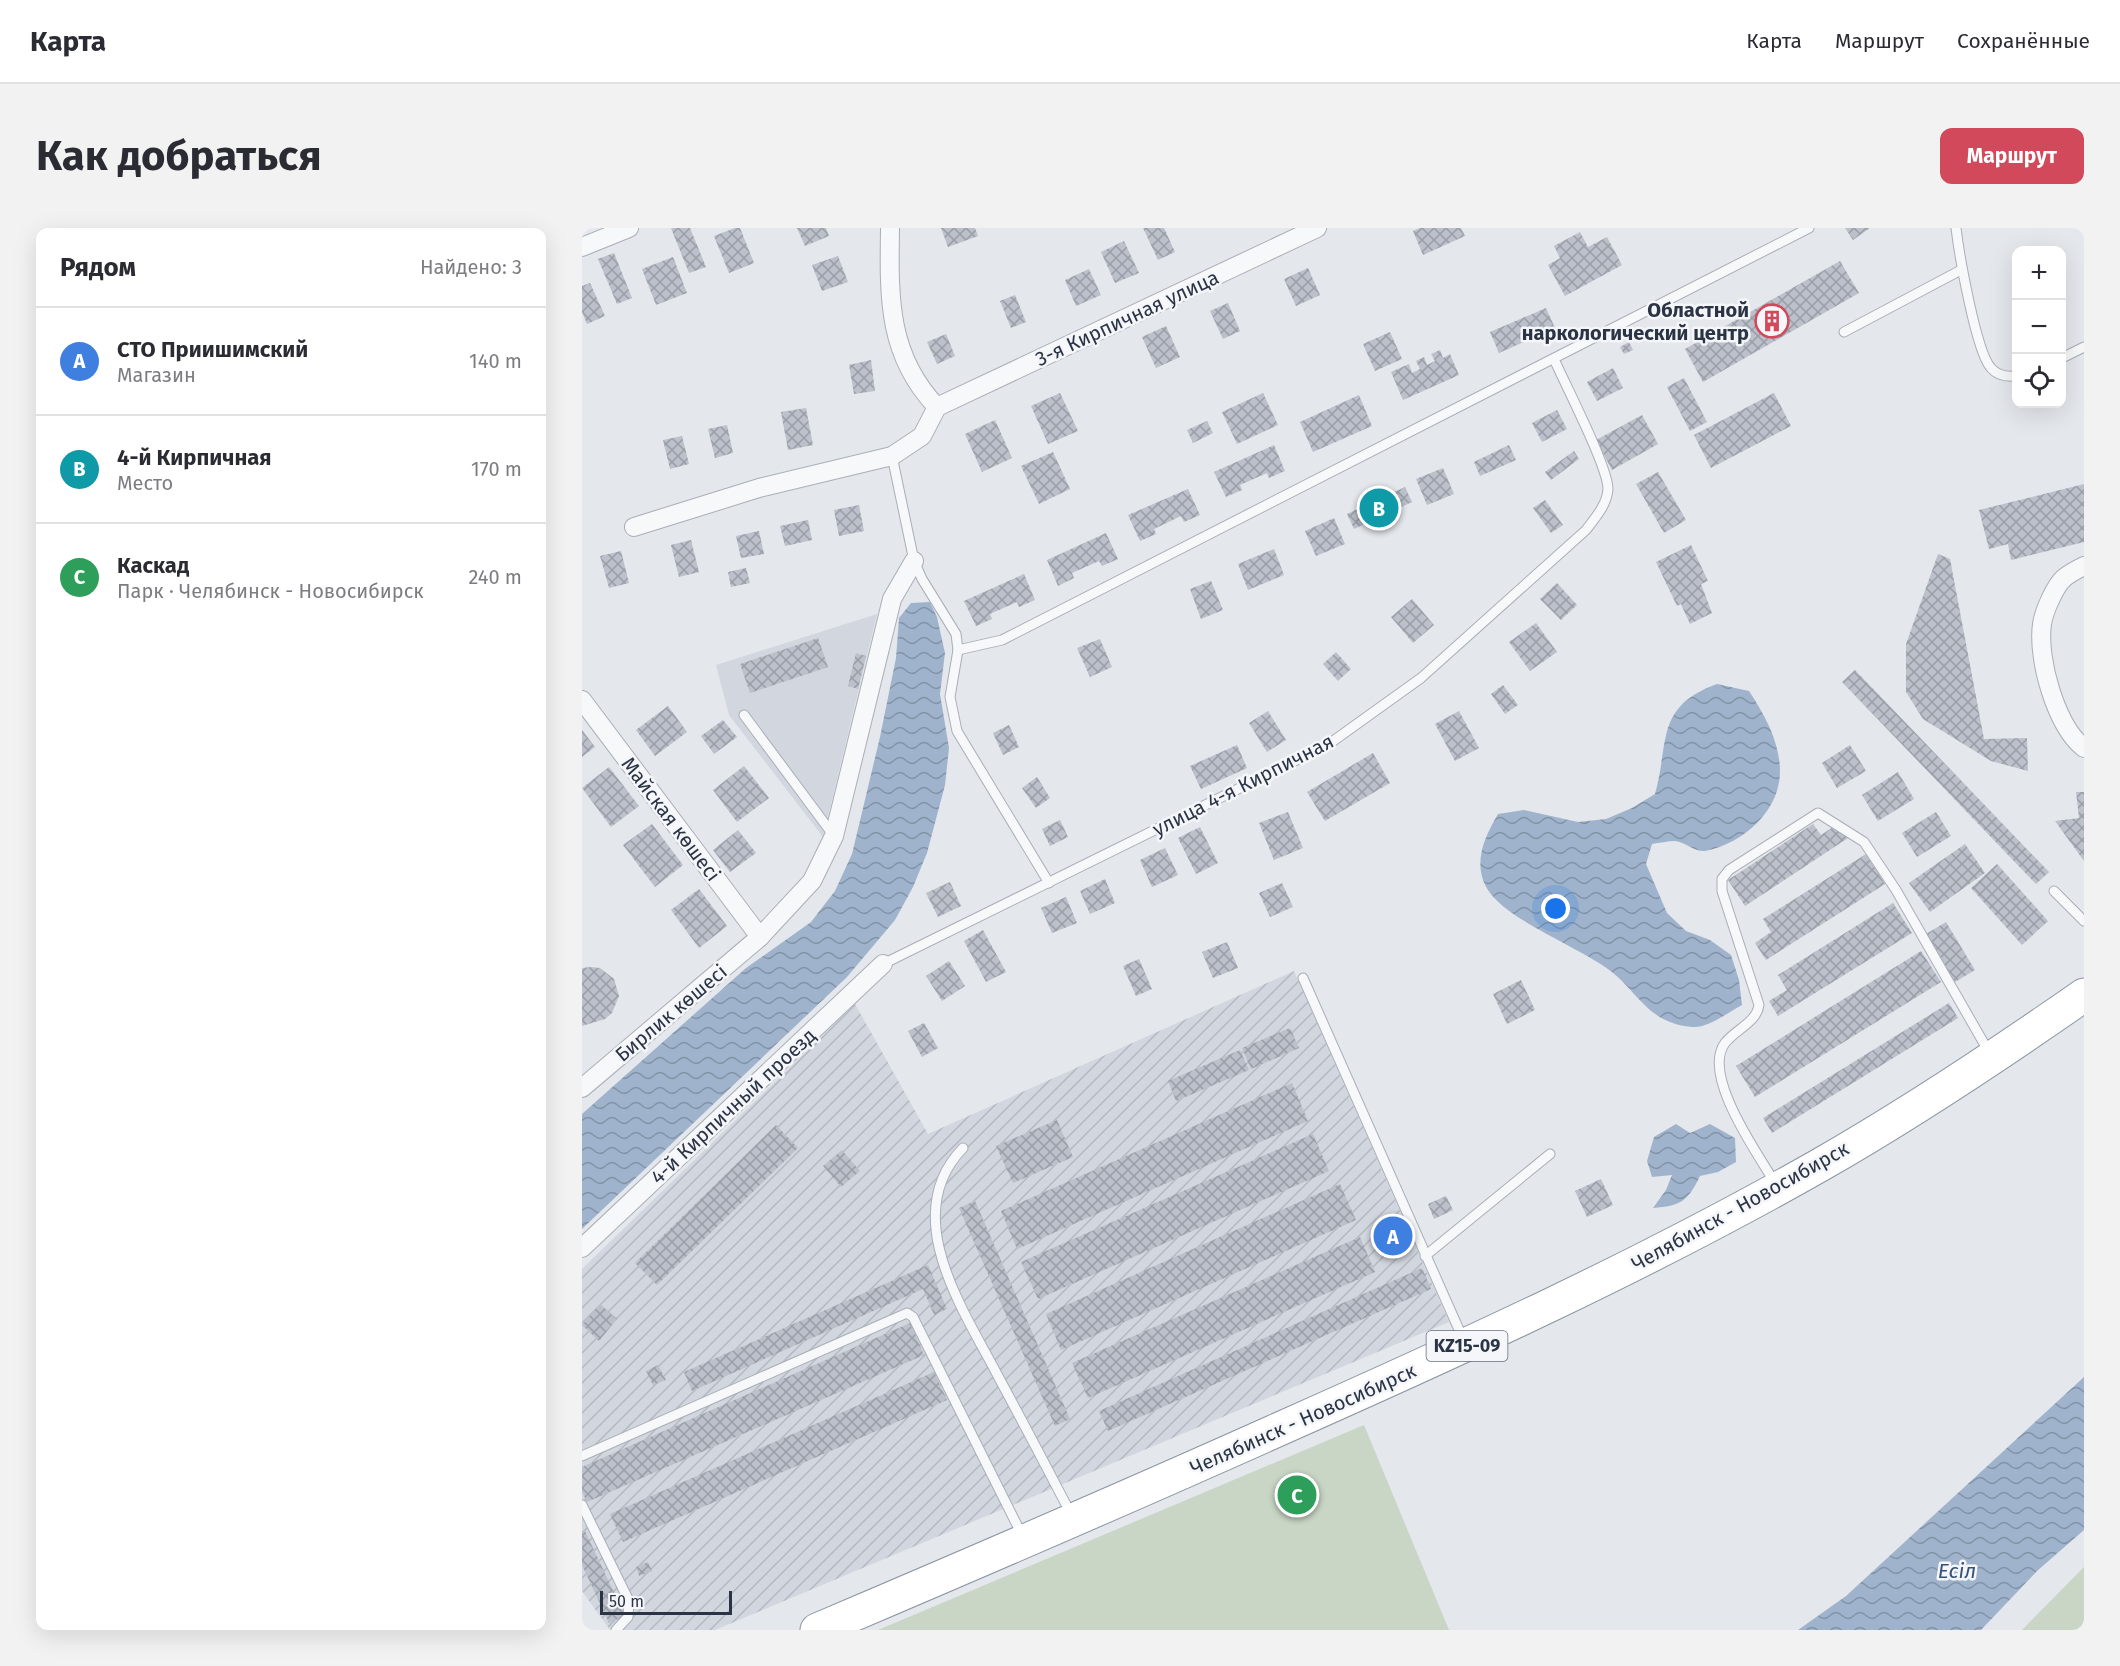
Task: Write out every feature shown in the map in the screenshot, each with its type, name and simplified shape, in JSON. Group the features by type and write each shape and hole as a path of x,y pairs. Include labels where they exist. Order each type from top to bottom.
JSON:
{"highway":[{"name":"Челябинск - Новосибирск","path":"817,1630 1074,1521 1466,1346 1638,1262 1778,1188 1993,1059 2084,995"}],"street":[{"path":"582,247 629,228"},
{"path":"634,527 759,488 892,456 922,436 937,407 911,375 901,353 889,287 890,228"},
{"name":"3-я Кирпичная улица","path":"937,407 1317,228"},
{"name":"Бирлик көшесі","path":"582,1088 760,937 812,881 834,836 892,599 914,561"},
{"path":"2084,566 2063,579 2042,623 2043,654 2049,687 2062,719 2076,742 2084,748"},
{"name":"Майская көшесі","path":"582,700 760,937"},
{"name":"4-й Кирпичный проезд","path":"582,1248 883,964"}],"lane":[{"path":"958,650 1002,640 1809,228"},
{"path":"1956,228 1961,270 1986,362 1998,374 2012,376"},
{"path":"1844,332 1961,270"},
{"path":"2066,356 2084,348"},
{"name":"улица 4-я Кирпичная","path":"883,964 1329,744 1421,678 1586,530 1602,509 1608,489 1603,469 1554,359"},
{"path":"892,456 914,561 922,579 950,620 956,634 958,650 950,697 957,731 1049,883"},
{"path":"744,715 834,836"},
{"path":"1778,1188 1729,1105 1723,1088 1720,1062 1723,1045 1756,1015 1759,1005 1722,891 1722,879 1729,870 1818,813 1864,842 1896,890 1993,1059"},
{"path":"2054,891 2084,921"},
{"path":"1303,978 1466,1346"},
{"path":"963,1149 949,1162 936,1196 939,1250 956,1298 1074,1521"},
{"path":"1425,1256 1550,1154"},
{"path":"582,1456 907,1313 913,1317 924,1338 1025,1542"},
{"path":"582,1505 629,1601 628,1617 616,1630"}],"shaded area":[{"path":"877,614 823,837 729,715 716,665"},
{"path":"1294,971 1449,1322 715,1630 610,1630 582,1591 582,1269 855,1004 928,1134"}],"green space":[{"path":"1364,1425 1449,1630 878,1630"},
{"path":"2084,1567 2084,1630 2022,1630"}],"water":[{"path":"930,602 937,617 945,653 940,694 949,748 945,785 927,853 913,887 895,920 847,977 582,1229 582,1114 746,968 811,922 835,891 852,854 880,737 896,658 899,618 911,603"},
{"path":"1717,684 1749,691 1775,740 1780,774 1777,791 1770,807 1752,828 1733,841 1705,851 1675,841 1652,844 1646,864 1667,913 1686,931 1710,940 1731,955 1739,980 1742,1005 1712,1022 1693,1027 1664,1019 1643,1004 1616,975 1605,967 1509,911 1488,890 1483,880 1480,861 1484,842 1498,814 1524,810 1578,822 1606,819 1632,808 1655,794 1668,727 1674,715 1683,703 1697,693"},
{"path":"1676,1124 1690,1133 1710,1124 1735,1138 1736,1162 1718,1172 1700,1176 1692,1191 1677,1204 1653,1208 1666,1190 1672,1175 1652,1177 1647,1161 1654,1137"},
{"name":"Есіл","path":"2084,1377 2084,1530 2037,1571 1981,1630 1798,1630 1846,1596"}],"building":[{"path":"671,228 690,228 706,267 689,273"},
{"path":"740,228 754,263 729,273 714,236"},
{"path":"797,228 826,228 829,236 805,246"},
{"path":"941,228 975,228 978,236 948,247"},
{"path":"1143,228 1164,228 1175,252 1158,260"},
{"path":"1420,228 1461,228 1465,236 1423,255 1413,231"},
{"path":"1845,228 1870,228 1853,240"},
{"path":"1580,232 1588,247 1607,237 1622,265 1565,296 1548,265 1560,258 1554,246"},
{"path":"1124,241 1139,273 1115,283 1101,252"},
{"path":"614,253 632,298 617,304 598,259"},
{"path":"838,256 848,282 822,291 812,265"},
{"path":"673,257 687,293 656,305 642,269"},
{"name":"Областной наркологический центр","path":"1840,261 1859,293 1703,382 1685,349"},
{"path":"1308,268 1320,295 1296,306 1284,279"},
{"path":"1089,269 1101,295 1076,306 1065,280"},
{"path":"590,283 605,316 587,324 582,312 582,286"},
{"path":"1015,295 1026,322 1011,328 1000,301"},
{"path":"1228,303 1240,331 1223,339 1210,311"},
{"path":"1546,308 1555,328 1499,353 1490,332"},
{"path":"1166,326 1180,357 1156,368 1142,337"},
{"path":"1390,332 1402,359 1375,371 1363,344"},
{"path":"946,334 955,356 937,364 927,342"},
{"path":"1629,342 1633,350 1624,354 1620,347"},
{"path":"1440,350 1443,358 1450,354 1459,375 1403,400 1391,372 1409,364 1412,373 1420,369 1416,361 1424,357 1427,365 1435,361 1431,354"},
{"path":"871,360 875,391 854,394 849,365"},
{"path":"1613,368 1623,388 1597,401 1587,382"},
{"path":"1684,378 1707,422 1690,431 1667,387"},
{"path":"1060,393 1078,431 1048,444 1031,406"},
{"path":"1263,393 1278,425 1237,444 1222,412"},
{"path":"1774,393 1791,426 1711,468 1694,435"},
{"path":"1359,395 1372,426 1313,452 1300,422"},
{"path":"806,408 813,445 788,450 781,412"},
{"path":"1557,410 1567,429 1542,442 1532,423"},
{"path":"1642,415 1658,444 1612,470 1596,440"},
{"path":"995,420 1012,458 982,472 965,434"},
{"path":"1207,421 1213,433 1193,443 1187,430"},
{"path":"727,425 733,453 715,458 708,429"},
{"path":"682,436 689,464 670,469 663,440"},
{"path":"1274,445 1285,471 1269,478 1267,473 1240,485 1242,490 1226,497 1214,472"},
{"path":"1509,445 1516,460 1480,476 1474,462"},
{"path":"1574,451 1579,459 1551,480 1545,472"},
{"path":"1053,452 1070,489 1039,504 1021,466"},
{"path":"1443,468 1454,494 1427,505 1416,479"},
{"path":"1658,472 1686,520 1664,533 1636,484"},
{"path":"2084,484 2084,542 2011,560 2008,544 1989,549 1979,510"},
{"path":"1405,487 1412,502 1354,529 1347,514"},
{"path":"1188,489 1200,515 1184,522 1181,516 1154,529 1156,534 1140,541 1128,515"},
{"path":"1545,500 1563,525 1551,533 1533,508"},
{"path":"859,505 864,531 839,536 834,510"},
{"path":"1334,518 1345,544 1316,556 1305,531"},
{"path":"808,520 812,540 785,546 780,526"},
{"path":"759,531 764,554 741,558 736,536"},
{"path":"1106,533 1118,559 1102,566 1099,561 1072,573 1074,578 1058,586 1047,560"},
{"path":"691,540 699,572 679,577 671,545"},
{"path":"1691,545 1708,581 1701,584 1712,613 1690,624 1681,604 1677,606 1656,562"},
{"path":"1274,549 1284,575 1248,590 1238,564"},
{"path":"621,551 629,583 609,588 600,556"},
{"path":"1938,554 1950,559 1984,739 2027,738 2028,771 1991,761 1923,719 1906,692 1906,644"},
{"path":"746,568 750,583 731,587 728,572"},
{"path":"1024,574 1035,600 1019,607 1017,602 990,614 992,619 976,626 964,601"},
{"path":"1211,581 1223,610 1201,619 1190,589"},
{"path":"1557,583 1577,605 1561,620 1540,599"},
{"path":"1412,599 1434,625 1413,643 1391,617"},
{"path":"1536,623 1557,652 1530,671 1509,642"},
{"path":"818,638 828,667 750,693 740,664"},
{"path":"1100,639 1112,667 1090,677 1077,648"},
{"path":"1336,652 1351,669 1338,681 1323,664"},
{"path":"856,653 866,656 858,689 848,686"},
{"path":"1855,670 2049,872 2036,884 1842,682"},
{"path":"1503,685 1518,705 1505,714 1491,694"},
{"path":"668,706 687,732 655,756 636,730"},
{"path":"1268,711 1286,740 1267,752 1249,723"},
{"path":"1459,711 1479,748 1455,761 1435,724"},
{"path":"723,720 737,737 714,754 701,736"},
{"path":"1009,725 1019,747 1003,755 993,733"},
{"path":"582,730 595,747 582,757"},
{"path":"1237,745 1247,768 1201,789 1190,766"},
{"path":"1850,745 1866,771 1837,788 1822,763"},
{"path":"1373,753 1390,783 1325,821 1307,792"},
{"path":"744,766 769,798 737,822 713,790"},
{"path":"609,767 639,806 611,827 582,788"},
{"path":"1898,772 1914,799 1878,821 1862,795"},
{"path":"1037,777 1050,798 1036,808 1022,788"},
{"path":"2076,792 2084,792 2084,861 2055,821 2079,818"},
{"path":"1288,812 1303,848 1274,860 1259,823"},
{"path":"1936,812 1951,836 1917,857 1902,833"},
{"path":"1060,820 1068,837 1050,846 1042,829"},
{"path":"652,824 683,865 655,887 623,845"},
{"path":"1813,824 1821,835 1833,827 1848,838 1745,906 1728,880"},
{"path":"1200,827 1218,863 1196,874 1178,838"},
{"path":"738,830 756,853 730,872 713,850"},
{"path":"1965,844 1985,873 1930,912 1909,883"},
{"path":"1165,848 1178,875 1152,887 1140,860"},
{"path":"1866,854 1885,884 1766,960 1755,943 1771,932 1763,919"},
{"path":"1997,864 2048,921 2022,945 1971,888"},
{"path":"1105,879 1115,903 1090,914 1080,891"},
{"path":"950,882 961,906 938,917 926,893"},
{"path":"1282,883 1293,907 1270,917 1259,893"},
{"path":"699,889 727,926 699,948 671,910"},
{"path":"1066,897 1077,923 1052,933 1041,908"},
{"path":"1893,903 1912,933 1778,1016 1769,1001 1787,990 1778,975"},
{"path":"1946,922 1975,970 1955,982 1926,934"},
{"path":"983,930 1006,972 986,982 964,941"},
{"path":"1227,942 1238,968 1213,978 1202,952"},
{"path":"1921,951 1941,982 1755,1097 1736,1066"},
{"path":"1139,959 1152,989 1136,996 1123,966"},
{"path":"949,961 965,986 942,1001 926,976"},
{"path":"582,968 600,968 614,979 619,996 612,1013 605,1019 582,1026"},
{"path":"1521,980 1535,1010 1507,1024 1493,994"},
{"path":"1949,1003 1958,1018 1772,1133 1763,1118"},
{"path":"924,1023 938,1048 922,1057 908,1031"},
{"path":"1290,1028 1299,1048 1251,1069 1242,1048"},
{"path":"1240,1050 1249,1070 1176,1101 1168,1081"},
{"path":"1292,1083 1308,1121 1017,1249 1001,1211"},
{"path":"1057,1120 1073,1157 1013,1183 996,1146"},
{"path":"776,1125 798,1148 657,1285 635,1263"},
{"path":"1313,1134 1329,1171 1038,1299 1021,1262"},
{"path":"842,1150 860,1171 841,1187 823,1166"},
{"path":"1601,1179 1613,1205 1587,1217 1575,1191"},
{"path":"1340,1184 1356,1220 1061,1350 1046,1314"},
{"path":"1446,1196 1453,1210 1434,1219 1428,1204"},
{"path":"975,1201 1070,1419 1055,1426 959,1208"},
{"path":"1360,1237 1375,1272 1088,1398 1072,1363"},
{"path":"928,1265 947,1309 934,1315 923,1289 692,1391 684,1372"},
{"path":"1422,1268 1431,1289 1108,1431 1099,1411"},
{"path":"600,1304 617,1319 599,1341 582,1325"},
{"path":"910,1323 924,1355 587,1502 582,1492 582,1467"},
{"path":"658,1365 666,1380 653,1385 646,1371"},
{"path":"934,1372 947,1400 623,1542 610,1514"},
{"path":"585,1531 625,1616 609,1623 582,1565 582,1533"},
{"path":"648,1562 652,1571 639,1576 636,1567"}],"place":[{"name":"Областной наркологический центр","path":"1772,321"},
{"name":"4-й Кирпичная","path":"1379,508"},
{"name":"СТО Приишимский","path":"1393,1236"},
{"name":"Каскад","path":"1297,1495"}]}
